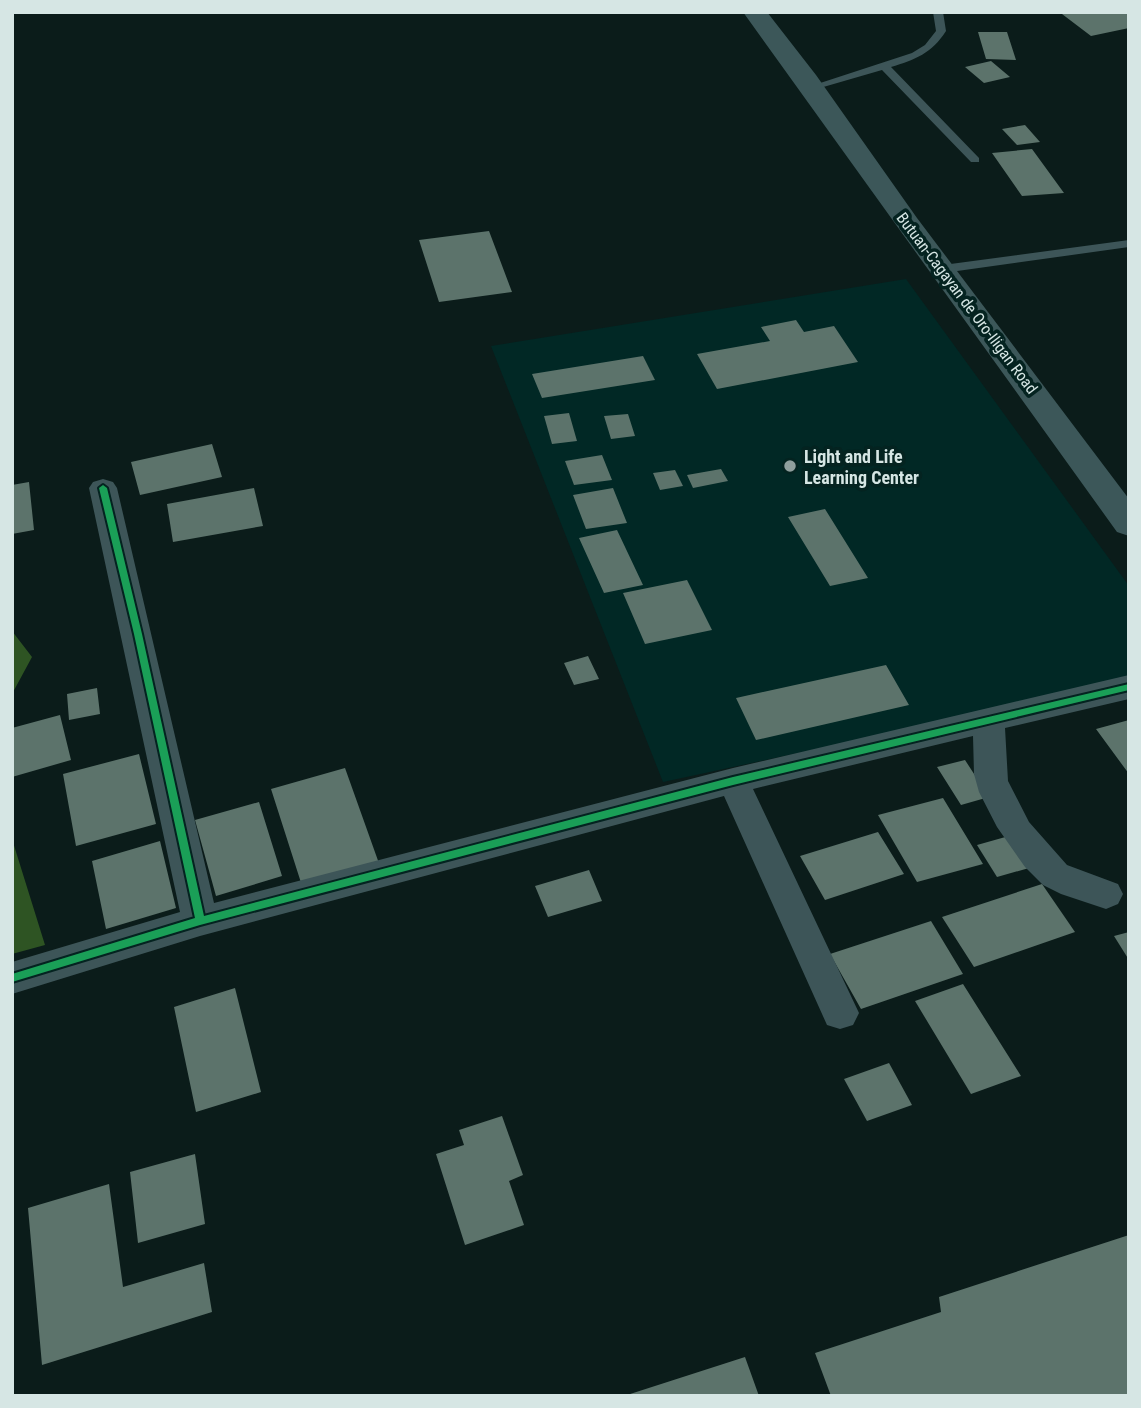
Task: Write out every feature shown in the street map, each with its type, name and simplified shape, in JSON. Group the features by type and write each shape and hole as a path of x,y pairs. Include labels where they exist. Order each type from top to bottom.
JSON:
{"main road":[{"name":"Butuan-Cagayan de Oro-Iligan Road","path":"755,12 810,84 907,224 943,269 1129,524"},
{"name":"Butuan-Cagayan de Oro-Iligan Road","path":"780,12 810,84"}],"street":[{"path":"103,488 138,634 200,921"},
{"path":"12,978 200,921 733,781 1129,687"},
{"path":"989,720 992,780 998,798 1019,832 1057,877 1106,894"},
{"path":"733,781 840,1013"}],"lane":[{"path":"810,84 911,58 933,44 941,31 938,12"},
{"path":"884,66 975,160"},
{"path":"943,269 1129,243"}],"shaded area":[{"name":"Light and Life Learning Center","path":"906,279 1129,586 1129,682 663,782 491,346"}],"green space":[{"path":"12,631 32,657 12,694"},
{"path":"12,839 45,945 12,954"}],"building":[{"path":"1127,12 1129,28 1091,36 1062,14"},
{"path":"978,32 1007,32 1016,60 986,59"},
{"path":"991,61 1010,77 984,83 965,67"},
{"path":"1025,125 1040,142 1017,145 1002,129"},
{"path":"1032,149 1064,193 1022,196 992,153"},
{"path":"489,231 512,292 439,302 419,240"},
{"path":"796,320 804,332 834,326 858,362 717,389 697,354 770,341 761,327"},
{"path":"643,356 655,380 542,398 532,374"},
{"path":"569,413 577,441 552,444 544,416"},
{"path":"628,414 635,436 611,439 604,416"},
{"path":"212,444 222,477 140,495 131,462"},
{"path":"602,455 612,480 574,485 565,461"},
{"path":"721,469 728,481 693,488 687,475"},
{"path":"675,470 683,486 660,490 653,473"},
{"path":"29,482 34,530 12,534 12,485"},
{"path":"254,488 263,526 173,542 167,504"},
{"path":"613,488 627,523 586,529 573,495"},
{"path":"825,509 868,578 830,586 788,517"},
{"path":"617,530 643,585 604,593 579,538"},
{"path":"687,580 712,630 645,644 623,593"},
{"path":"588,656 599,679 574,685 564,663"},
{"path":"886,665 909,705 756,740 736,698"},
{"path":"97,688 100,714 69,720 67,694"},
{"path":"60,715 71,760 12,777 12,728"},
{"path":"1129,720 1129,774 1096,729"},
{"path":"139,754 156,824 76,846 63,774"},
{"path":"965,760 989,797 961,805 937,767"},
{"path":"345,768 381,869 304,892 271,789"},
{"path":"943,798 983,864 917,882 878,815"},
{"path":"259,802 282,876 216,896 195,820"},
{"path":"878,832 904,874 825,900 800,856"},
{"path":"1016,834 1036,866 997,877 977,845"},
{"path":"160,841 176,908 106,929 92,861"},
{"path":"589,870 602,901 548,917 535,886"},
{"path":"1042,884 1075,932 974,967 942,917"},
{"path":"931,921 963,974 861,1009 830,954"},
{"path":"1129,932 1129,960 1114,936"},
{"path":"963,984 1021,1076 971,1094 915,1001"},
{"path":"235,988 261,1092 196,1112 174,1007"},
{"path":"889,1063 912,1105 867,1121 844,1079"},
{"path":"502,1116 523,1175 509,1181 524,1225 465,1245 436,1154 464,1145 459,1130"},
{"path":"195,1154 205,1224 138,1243 130,1172"},
{"path":"109,1184 123,1287 204,1263 212,1312 42,1365 28,1208"},
{"path":"1129,1235 1129,1396 831,1396 815,1353 941,1312 939,1297"},
{"path":"745,1357 759,1396 627,1395"}],"cycle path":[{"path":"103,488 138,634 200,921"},
{"path":"12,978 200,921 733,781 1129,687"}],"place":[{"name":"Light and Life Learning Center","path":"790,466"}]}
